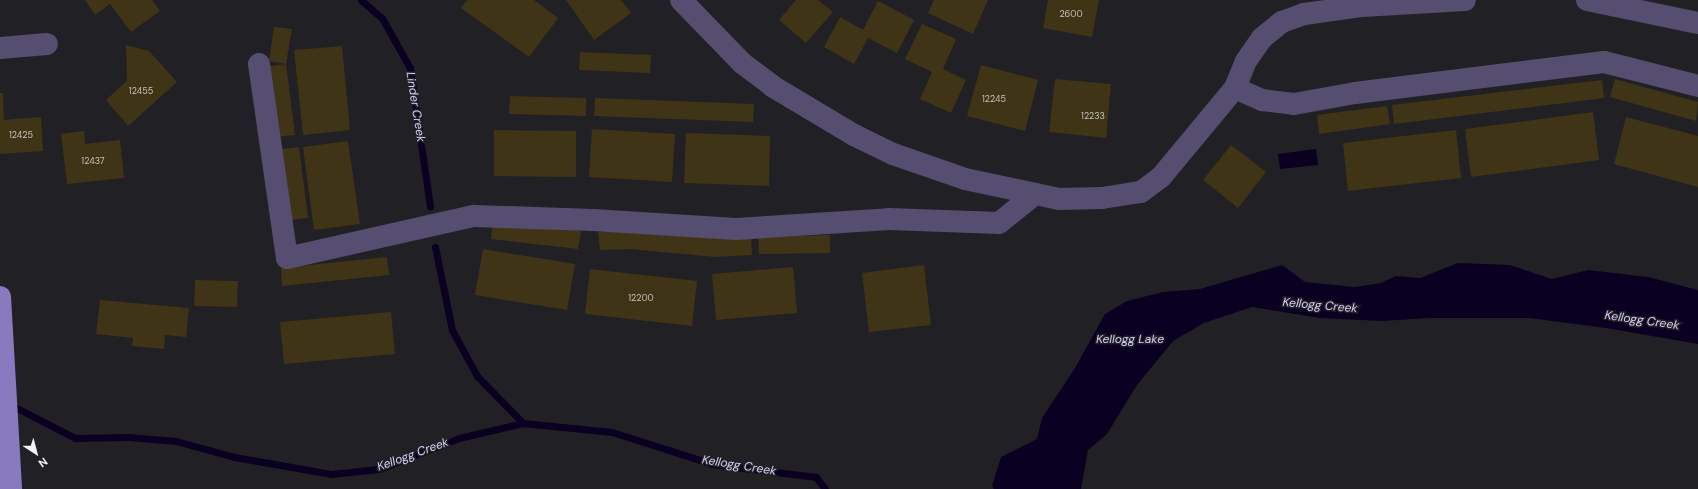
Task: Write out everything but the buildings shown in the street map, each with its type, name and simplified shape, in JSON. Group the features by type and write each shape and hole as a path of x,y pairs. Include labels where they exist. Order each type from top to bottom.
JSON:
{"main road":[{"path":"0,297 4,363 6,443 11,489"}],"street":[{"path":"681,0 742,63 772,86 854,135 893,154 965,179 1059,199 1102,198 1141,192 1161,177 1235,88 1246,61 1262,38 1282,22 1304,14 1362,6 1465,0"},
{"path":"1587,0 1698,23"},
{"path":"0,48 47,44"},
{"path":"1235,88 1262,100 1294,104 1355,93 1604,62 1698,86"},
{"path":"259,64 287,258 474,216 593,220 736,229 889,219 999,223 1035,194"}],"water":[{"path":"1316,149 1318,165 1280,169 1278,154"},
{"name":"Kellogg Lake","path":"1458,263 1510,265 1552,279 1588,270 1648,277 1698,290 1698,344 1606,328 1529,318 1429,318 1382,321 1320,318 1252,307 1204,323 1173,341 1137,385 1107,434 1088,450 1081,489 994,489 992,486 1001,457 1037,439 1042,418 1075,368 1105,314 1127,301 1163,292 1200,289 1282,265 1305,282 1355,287 1381,283 1396,276 1420,278"}],"waterway":[{"name":"Linder Creek","path":"361,0 382,18 410,68 430,207"},
{"name":"Linder Creek","path":"435,247 452,330 477,376 523,423"},
{"name":"Kellogg Creek","path":"9,404 75,438 128,437 176,441 234,457 331,474 379,469 459,438 523,423 612,432 712,464 816,477 825,489"}]}
